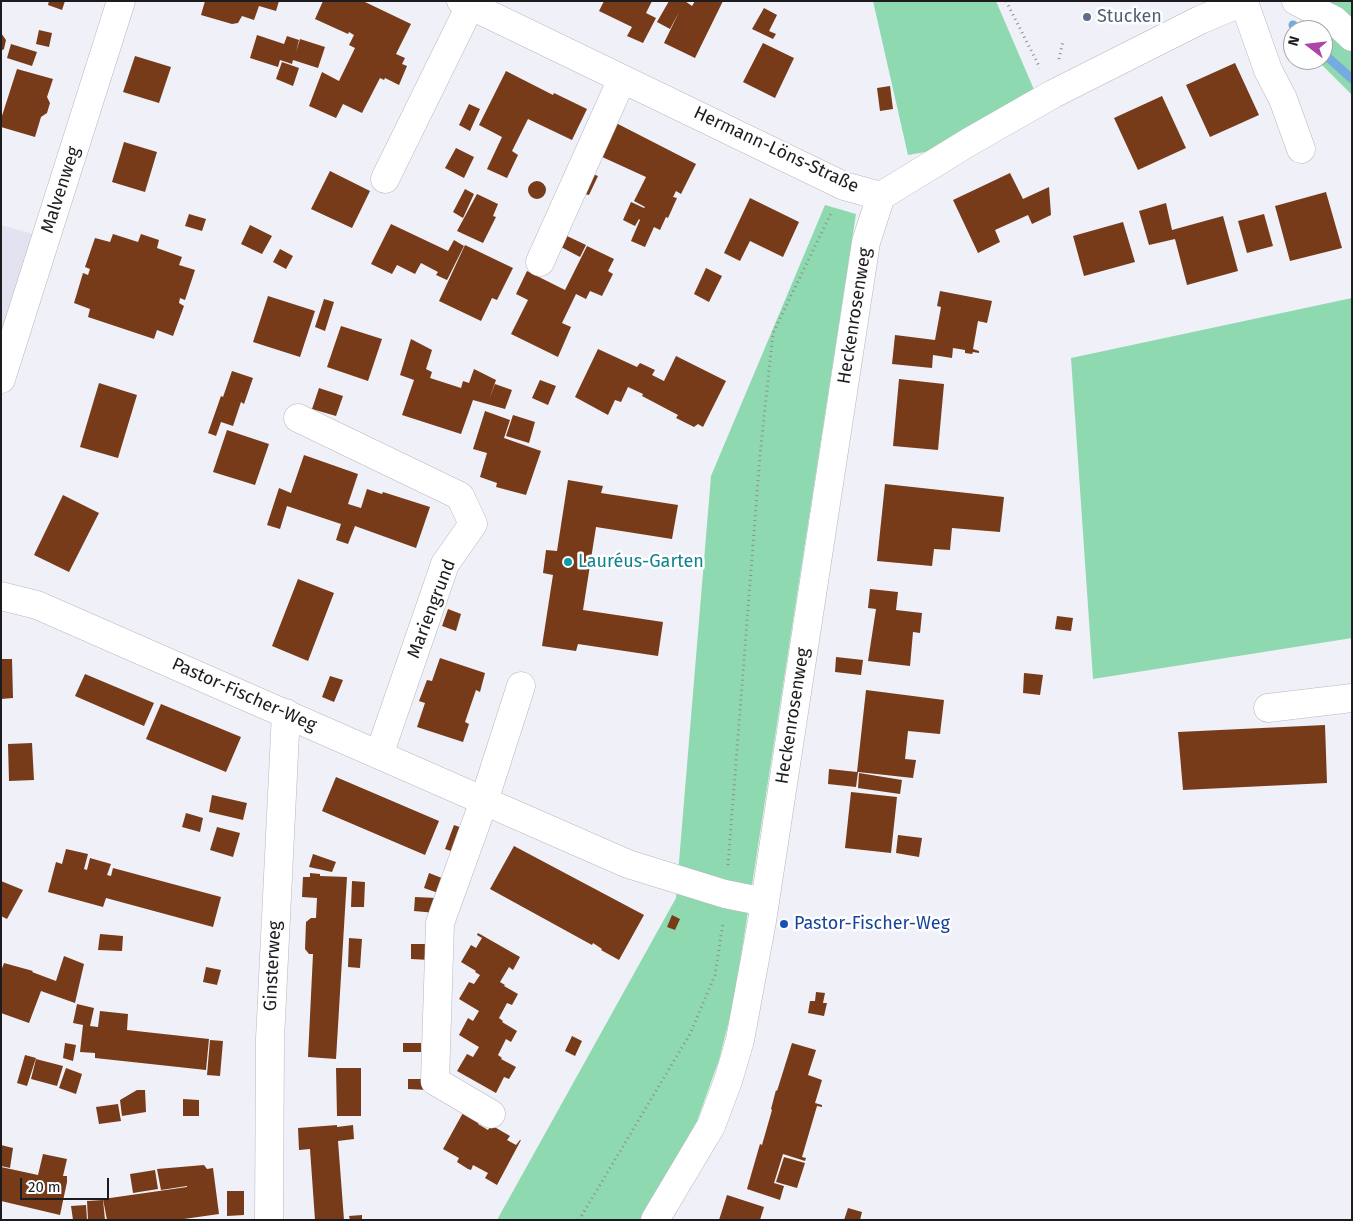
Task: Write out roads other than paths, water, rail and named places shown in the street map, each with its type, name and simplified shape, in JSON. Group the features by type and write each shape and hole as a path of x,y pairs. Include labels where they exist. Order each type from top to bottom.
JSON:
{"street":[{"name":"Malvenweg","path":"1,379 120,1"},
{"path":"1296,1 1334,20 1352,37"},
{"path":"1244,2 1268,70 1283,99 1301,150"},
{"name":"Hermann-Löns-Straße","path":"466,3 844,186 882,196 969,142 1053,94 1200,20 1244,2"},
{"path":"385,179 466,3"},
{"path":"540,262 622,79"},
{"name":"Heckenrosenweg","path":"655,1220 711,1126 728,1081 740,1040 765,902 866,242 882,196"},
{"name":"Mariengrund","path":"298,418 460,496 473,524 445,564 378,754"},
{"name":"Pastor-Fischer-Weg","path":"1,596 37,606 286,713 628,864 725,894 765,902"},
{"path":"491,1114 435,1081 440,923 484,801 521,686"},
{"path":"1268,708 1352,698"},
{"name":"Ginsterweg","path":"269,1220 270,1039 286,713"}],"waterway":[{"path":"1333,62 1352,79"}],"place":[{"name":"Stucken","path":"1087,17"},
{"name":"Lauréus-Garten","path":"568,562"},
{"name":"Pastor-Fischer-Weg","path":"784,924"}]}
